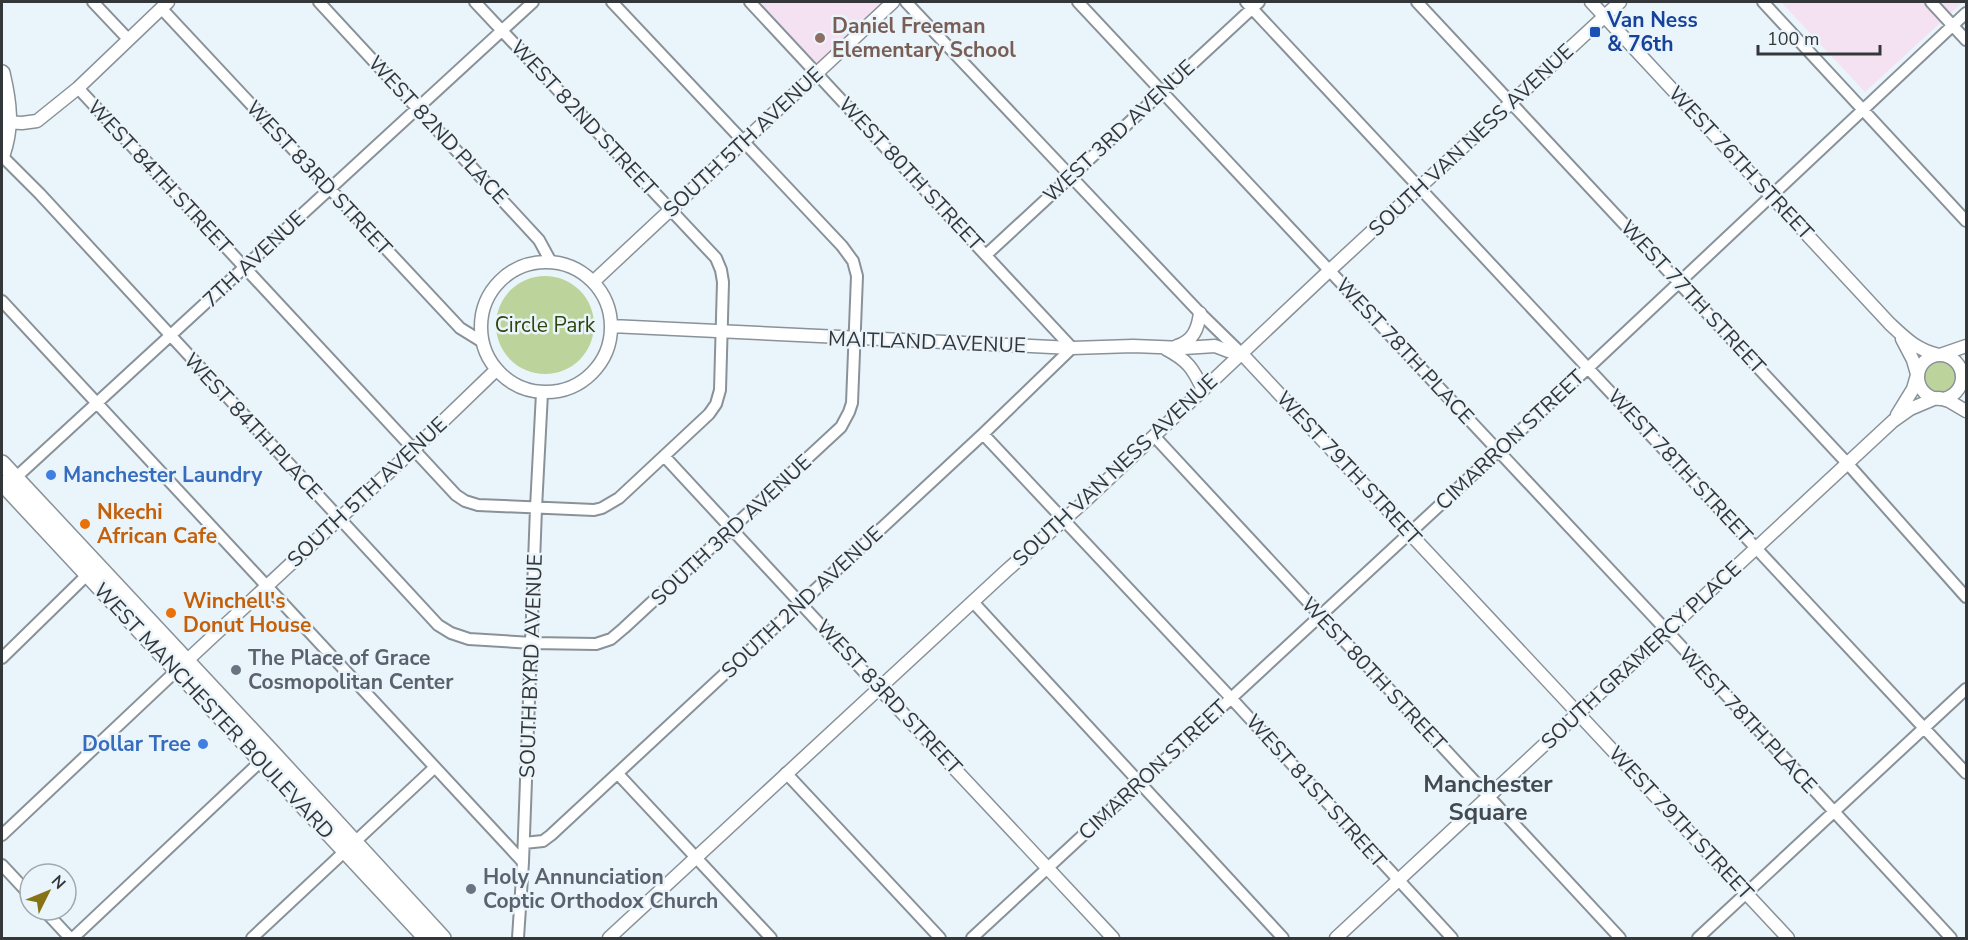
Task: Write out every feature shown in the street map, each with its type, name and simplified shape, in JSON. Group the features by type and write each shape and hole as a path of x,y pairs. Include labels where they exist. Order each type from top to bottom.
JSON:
{"main road":[{"path":"2,73 6,93 5,122 8,139 2,156"},
{"name":"WEST MANCHESTER BOULEVARD","path":"2,463 6,485 88,574 181,666 261,761 443,939"},
{"name":"WEST MANCHESTER BOULEVARD","path":"6,485 181,666 350,848 426,939"}],"street":[{"path":"93,2 128,39"},
{"name":"WEST 82ND PLACE","path":"319,2 539,240 551,262"},
{"name":"WEST 82ND STREET","path":"475,2 716,258 721,270 723,333 720,390 716,404 709,414 664,456"},
{"name":"7TH AVENUE","path":"6,485 533,2"},
{"path":"612,2 842,246 853,261 857,276 856,339"},
{"name":"WEST 80TH STREET","path":"750,2 1072,348"},
{"name":"SOUTH 5TH AVENUE","path":"593,282 894,2"},
{"name":"WEST 79TH STREET","path":"906,2 1200,313 1242,354 1788,939"},
{"name":"WEST 78TH PLACE","path":"1078,2 1667,631 1951,939"},
{"name":"WEST 77TH STREET","path":"1417,2 1847,463 1966,597"},
{"name":"WEST 76TH STREET","path":"1591,2 1890,324 1905,344 1917,374"},
{"name":"SOUTH VAN NESS AVENUE","path":"609,939 1620,2"},
{"path":"1763,2 1966,221"},
{"path":"1931,2 1966,40"},
{"name":"WEST 3RD AVENUE","path":"986,255 1252,4"},
{"name":"WEST 78TH STREET","path":"1252,4 1419,187 1966,773"},
{"path":"5,122 37,121 78,88 165,5"},
{"name":"WEST 83RD STREET","path":"165,5 329,189 460,328 481,341"},
{"name":"CIMARRON STREET","path":"972,939 1588,368 1966,13"},
{"name":"WEST 84TH STREET","path":"78,88 413,450 456,495 465,501 478,505 594,510 619,498 664,456"},
{"name":"WEST 84TH PLACE","path":"2,156 40,194 438,625 451,633 470,639 532,643"},
{"path":"551,262 566,265 581,272 593,282 606,303 611,326 606,353 591,375 569,389 542,393 526,390 511,383 496,370 481,341 480,326 482,311 496,284 521,267 551,262"},
{"path":"2,301 523,862"},
{"path":"1168,348 1185,344 1193,337 1198,327 1200,313"},
{"name":"WEST 76TH STREET","path":"1890,324 1925,352 1940,355"},
{"name":"MAITLAND AVENUE","path":"611,326 1072,348 1215,346 1242,354"},
{"name":"SOUTH 3RD AVENUE","path":"532,643 596,644 612,639 733,529 846,420 852,403 856,339"},
{"path":"1966,346 1925,360 1917,374 1918,382 1929,396 1949,401 1966,411"},
{"name":"SOUTH 2ND AVENUE","path":"524,843 543,841 551,835 983,434 1072,348"},
{"path":"1168,348 1193,370 1203,390"},
{"path":"1940,355 1954,361 1960,369 1966,393"},
{"path":"1937,398 1953,394 1959,387 1966,359"},
{"name":"SOUTH 5TH AVENUE","path":"2,835 496,370"},
{"name":"SOUTH GRAMERCY PLACE","path":"1893,421 1905,406 1917,374"},
{"name":"SOUTH BYRD AVENUE","path":"518,939 542,393"},
{"name":"SOUTH GRAMERCY PLACE","path":"1336,939 1893,421 1910,409 1937,398"},
{"name":"WEST 81ST STREET","path":"983,434 1231,698 1452,939"},
{"name":"WEST 80TH STREET","path":"1154,436 1620,939"},
{"name":"WEST 83RD STREET","path":"664,456 1113,939"},
{"path":"2,658 88,574"},
{"path":"973,602 1283,939"},
{"path":"1698,939 1966,689"},
{"path":"56,922 72,939 261,761"},
{"path":"252,939 434,768"},
{"path":"786,773 940,939"},
{"path":"618,774 771,939"},
{"path":"2,865 18,882"}],"shaded area":[{"name":"Daniel Freeman Elementary School","path":"750,2 894,2 818,74"},
{"path":"1781,2 1963,2 1865,92"}],"green space":[{"name":"Circle Park","path":"545,276 564,279 580,290 591,306 594,325 591,344 580,360 564,371 545,374 526,371 510,360 499,344 496,325 499,306 510,290 526,279"},
{"path":"1932,358 1947,360 1959,370 1958,387 1951,393 1936,396 1930,393 1923,384 1921,373 1923,367"}],"place":[{"name":"Van Ness & 76th","path":"1595,32"},
{"name":"Daniel Freeman Elementary School","path":"820,38"},
{"name":"Manchester Laundry","path":"51,475"},
{"name":"Nkechi African Cafe","path":"85,524"},
{"name":"Winchell's Donut House","path":"171,613"},
{"name":"The Place of Grace Cosmopolitan Center","path":"236,670"},
{"name":"Dollar Tree","path":"203,744"},
{"name":"Holy Annunciation Coptic Orthodox Church","path":"471,889"}],"district":[{"name":"Manchester Square","path":"1488,798"}]}
